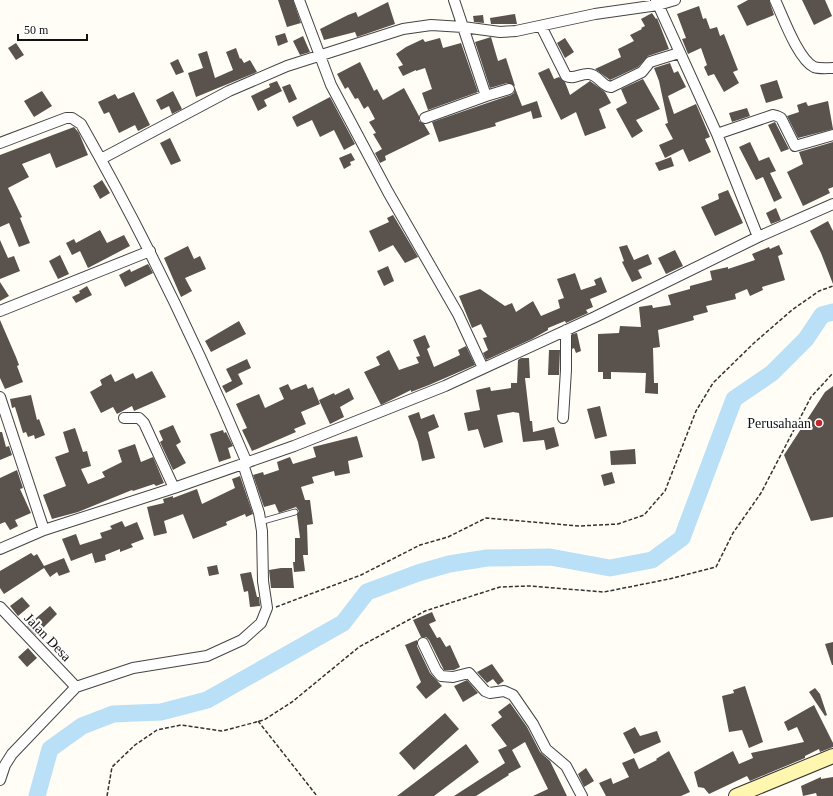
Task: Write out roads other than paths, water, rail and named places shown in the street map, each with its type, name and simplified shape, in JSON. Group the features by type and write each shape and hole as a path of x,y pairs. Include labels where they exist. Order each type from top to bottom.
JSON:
{"street":[{"path":"299,0 331,85 355,132 458,314 483,368"},
{"path":"454,0 486,96"},
{"path":"101,159 229,91 287,66 416,27 431,25 463,27 500,32 541,26 595,14 675,0"},
{"path":"775,0 799,50 806,61 815,67 833,68"},
{"path":"657,3 716,134 758,237"},
{"path":"541,26 566,76 572,78 589,74 594,76 606,87 611,87 642,72 650,62 679,53"},
{"path":"425,118 509,89"},
{"path":"716,134 777,116 781,118 795,146 833,135"},
{"path":"0,143 66,118 72,118 81,124 101,159 150,251 245,464 260,522 266,610 261,623 242,640 207,656 133,668 76,687 12,754 5,764 1,778"},
{"path":"0,549 44,530 245,464 445,386 566,330 758,237 833,204"},
{"path":"0,311 150,251"},
{"path":"563,418 566,370 566,330"},
{"path":"0,397 44,530"},
{"path":"124,418 138,418 144,423 174,488"},
{"name":"Jalan Desa","path":"0,607 76,687"},
{"path":"423,643 436,670 441,676 453,677 469,673 485,691 490,693 504,691 513,695 533,724 546,749 566,766 582,796"},
{"path":"736,796 833,756"}],"lane":[{"path":"260,522 295,512"}],"waterway":[{"path":"37,796 50,749 82,726 113,714 161,712 207,700 343,623 367,592 418,573 449,564 487,558 550,557 610,568 652,560 682,538 734,399 772,373 806,339 822,315 833,312"}],"place":[{"name":"Perusahaan","path":"819,423"}]}
